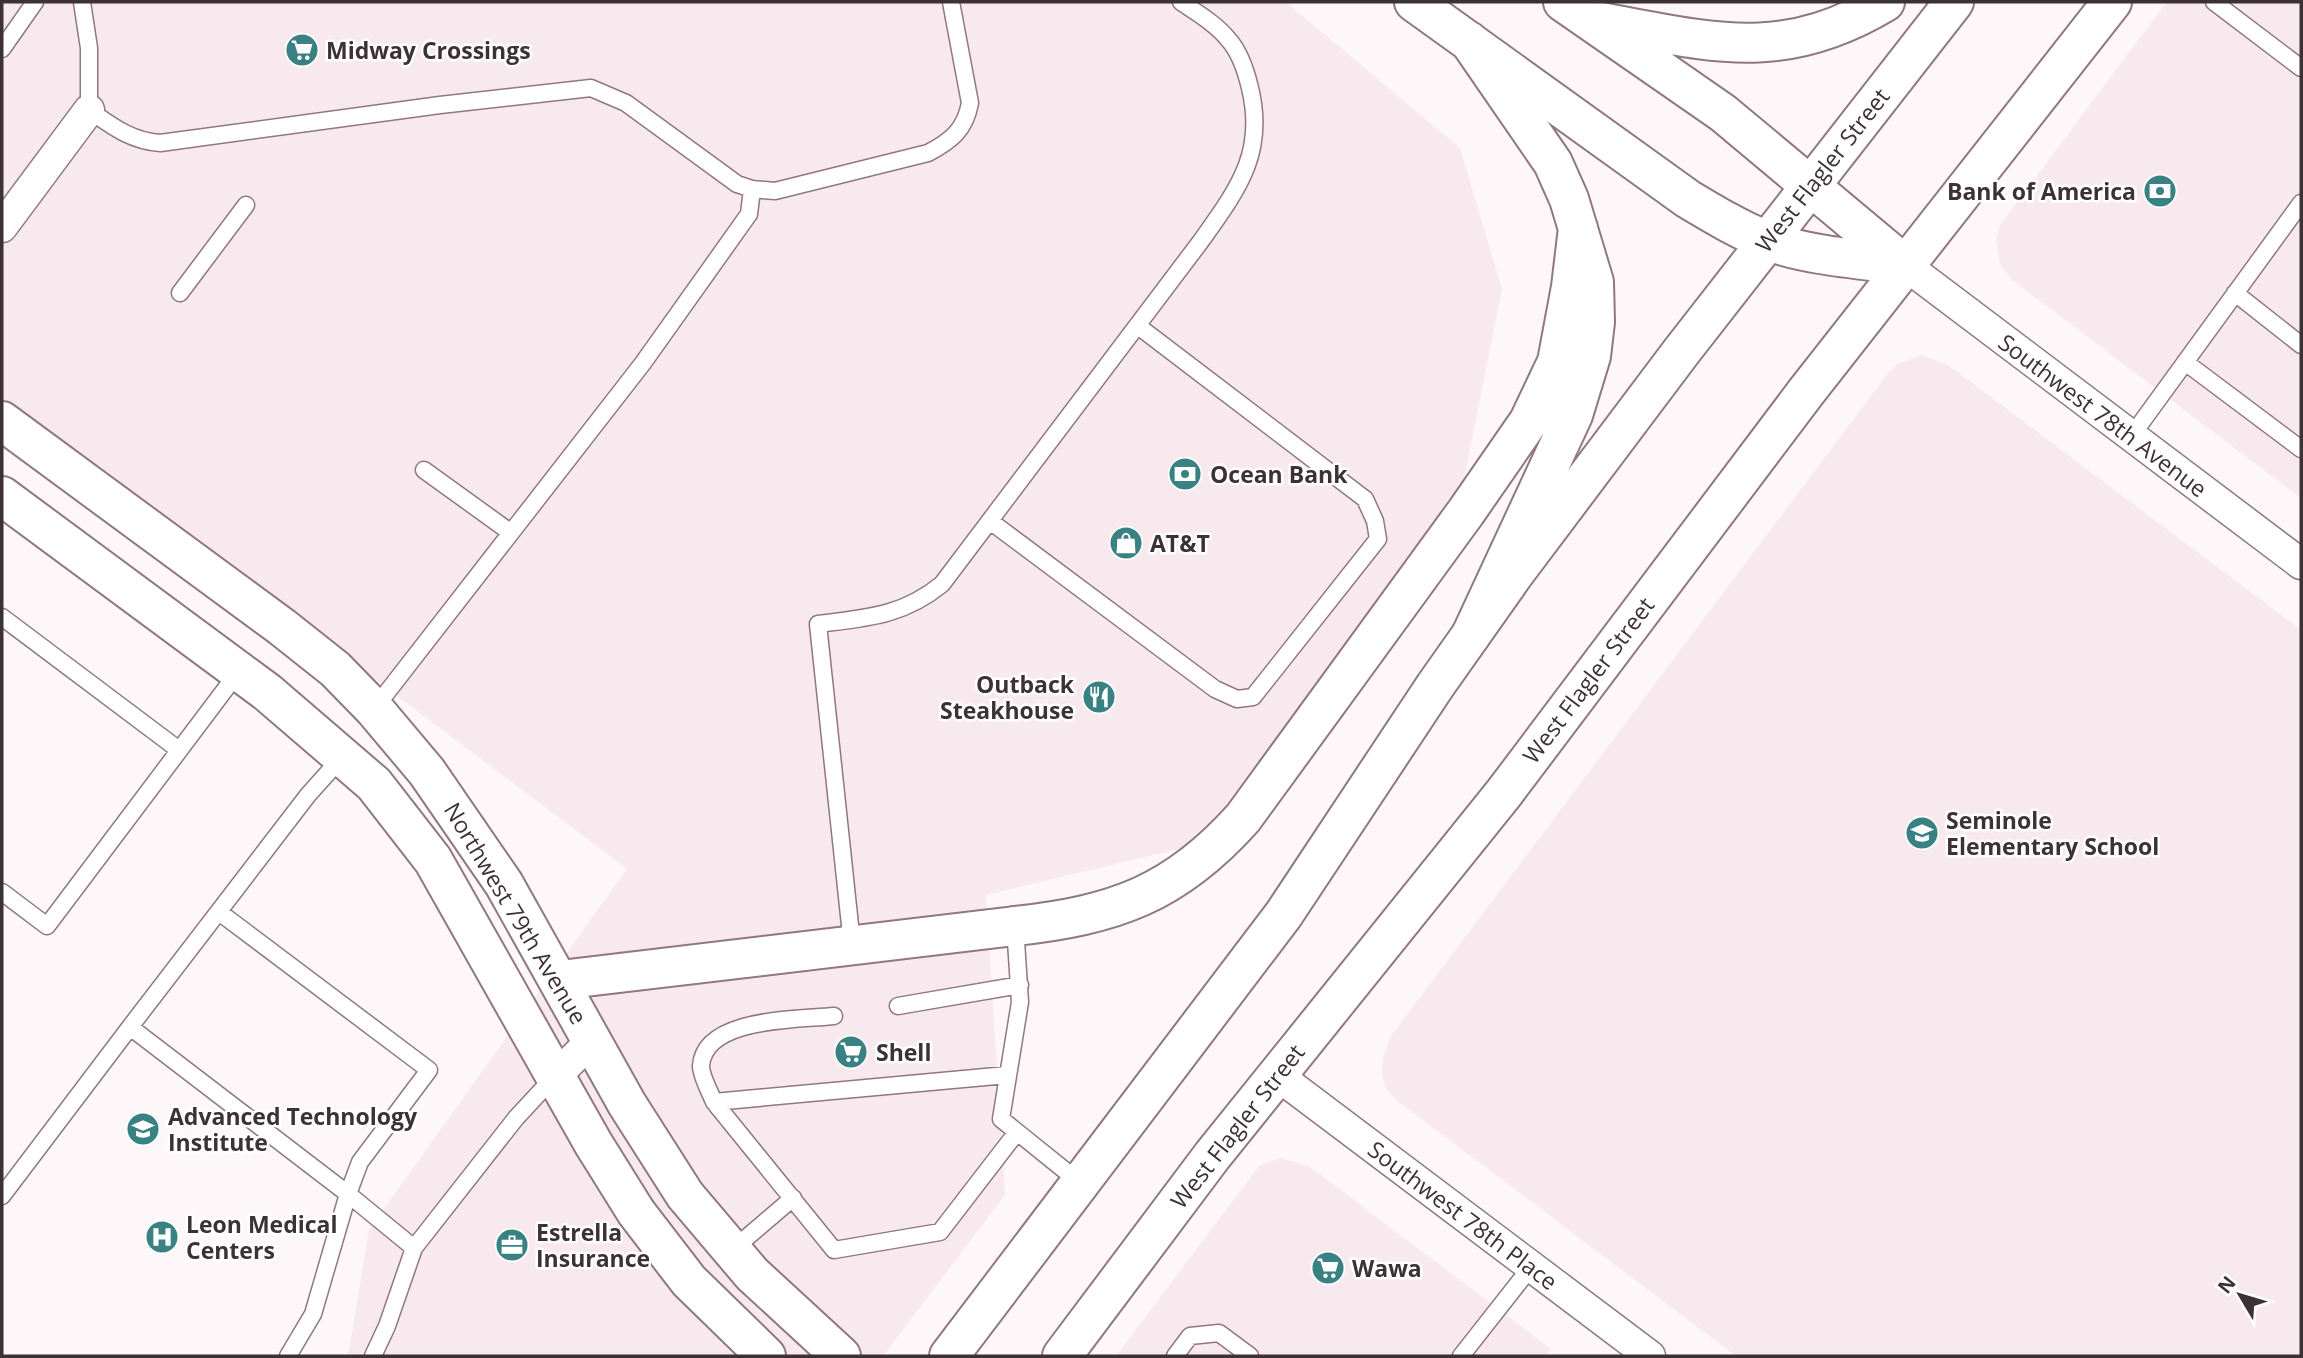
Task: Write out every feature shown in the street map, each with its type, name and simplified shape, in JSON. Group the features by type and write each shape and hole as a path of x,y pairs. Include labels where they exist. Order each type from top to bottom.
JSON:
{"main road":[{"path":"1414,2 1688,199 1767,241 1835,256 1905,265"},
{"path":"1577,11 1708,41 1776,43 1813,36 1850,23 1885,2"},
{"name":"West Flagler Street","path":"949,1356 1078,1181 1284,914 1471,635 1767,241 1954,2"},
{"name":"West Flagler Street","path":"1062,1356 1276,1075 1504,793 1905,265 2112,2"},
{"path":"1577,11 1723,113 1905,265"},
{"path":"1469,41 1552,163 1578,228 1594,282 1595,323 1591,356 1573,415 1471,635"},
{"path":"560,980 1015,926 1077,916 1144,898 1203,859 1243,818 1529,421 1557,362 1571,287 1578,228"},
{"name":"Northwest 79th Avenue","path":"2,421 282,627 335,670 374,709 467,827 560,980 666,1167 730,1252 780,1303 841,1356"},
{"name":"Northwest 79th Avenue","path":"2,496 239,671 344,755 395,807 433,860 604,1162 654,1238 689,1281 766,1356"}],"street":[{"path":"2,227 89,110"},
{"name":"Southwest 78th Avenue","path":"1905,265 2130,438 2301,564"},
{"path":"556,1076 593,1039"},
{"name":"Southwest 78th Place","path":"1276,1075 1650,1356"}],"lane":[{"path":"2,49 34,2"},
{"path":"82,2 89,47 89,110 128,136 160,143 440,105 591,88 626,103 719,173 752,189 775,191 928,153 959,132 967,118 970,103 951,2"},
{"path":"852,944 818,624 900,611 921,602 942,584 1228,204 1253,153 1252,98 1240,58 1229,39 1181,2"},
{"path":"2214,2 2301,68"},
{"path":"374,709 643,363 749,214 752,189"},
{"path":"2130,438 2301,203"},
{"path":"180,293 246,205"},
{"path":"2235,293 2301,345"},
{"path":"990,521 1215,689 1237,699 1253,697 1378,539 1375,521 1365,499 1138,326"},
{"path":"2185,362 2301,449"},
{"path":"424,470 510,532"},
{"path":"2,617 179,750"},
{"path":"2,892 47,926 239,671"},
{"path":"2,1196 308,795 344,755"},
{"path":"219,912 429,1070 360,1161 313,1314 288,1356"},
{"path":"1015,926 1020,985 1000,1119 1078,1181"},
{"path":"898,1006 1020,985"},
{"path":"834,1016 732,1028 706,1046 701,1068 714,1102 834,1250 940,1233 1017,1132"},
{"path":"130,1027 414,1248"},
{"path":"714,1102 1007,1075"},
{"path":"373,1356 387,1326 414,1248 516,1118 556,1076"},
{"path":"730,1252 793,1198"},
{"path":"1461,1356 1531,1267"},
{"path":"1175,1356 1190,1336 1219,1333 1250,1356"}],"shaded area":[{"path":"2,2 1286,2 1460,148 1502,289 1460,499 1208,842 986,895 1005,1195 883,1356 345,1356 349,1351 369,1230 627,869 2,398"},
{"path":"2167,2 2301,2 2301,498 2012,280 2000,264 1996,239 2000,225"},
{"name":"Seminole Elementary School","path":"1921,355 1948,365 2301,630 2301,1356 1736,1356 1395,1099 1385,1086 1382,1075 1383,1058 1391,1036 1886,376 1897,364"},
{"path":"1280,1158 1309,1166 1551,1349 1545,1356 1116,1356 1259,1166"}],"place":[{"name":"Midway Crossings","path":"302,50"},
{"name":"Bank of America","path":"2160,191"},
{"name":"Ocean Bank","path":"1185,474"},
{"name":"AT&T","path":"1126,543"},
{"name":"Outback Steakhouse","path":"1099,697"},
{"name":"Seminole Elementary School","path":"1922,833"},
{"name":"Shell","path":"851,1052"},
{"name":"Advanced Technology Institute","path":"143,1129"},
{"name":"Leon Medical Centers","path":"162,1237"},
{"name":"Estrella Insurance","path":"512,1245"},
{"name":"Wawa","path":"1328,1268"}]}
